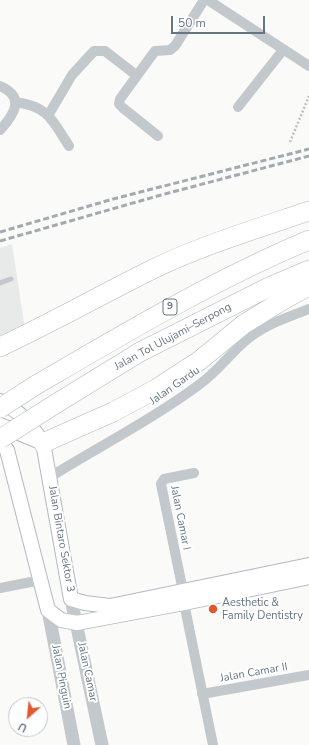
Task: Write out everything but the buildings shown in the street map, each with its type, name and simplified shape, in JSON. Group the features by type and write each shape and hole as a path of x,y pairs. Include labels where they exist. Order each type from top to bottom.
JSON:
{"highway":[{"path":"0,347 49,324 150,271 255,230 309,211"},
{"name":"9","path":"0,408 36,385 178,302 309,240"},
{"name":"Jalan Tol Ulujami–Serpong","path":"0,438 140,352 269,287 309,270"},
{"path":"43,444 113,412 156,389 199,361 244,324 279,302 309,286"}],"main road":[{"name":"Jalan Bintaro Sektor 3","path":"0,401 18,412 31,424 43,444 71,599 85,604 110,606 183,597 309,578"},
{"path":"0,425 43,444"},
{"path":"0,442 7,450 48,610"},
{"name":"Jalan Bintaro Sektor 3","path":"48,610 60,620 77,623 309,565"}],"street":[{"path":"158,136 119,104 120,99 136,75 155,51 170,50 174,48 204,0"},
{"path":"208,0 309,66"},
{"path":"238,107 283,50"},
{"path":"49,114 72,75 94,51 105,51 136,75"},
{"path":"0,86 7,89 14,96 16,102 10,119 0,130"},
{"path":"16,102 30,104 49,114 69,146"},
{"name":"Jalan Gardu","path":"50,477 165,409 202,383 221,367 244,342 259,330 276,321 309,309"},
{"name":"Jalan Camar I","path":"194,473 164,479 160,484 213,745"},
{"path":"0,588 41,580"},
{"name":"Jalan Camar","path":"71,599 102,745"},
{"name":"Jalan Pinguin","path":"48,610 74,745"},
{"name":"Jalan Camar II","path":"202,694 309,675"}],"lane":[{"path":"0,283 11,279"}],"path":[{"path":"290,142 309,96"}],"shaded area":[{"path":"12,244 25,329 0,348 0,248"}],"railway":[{"path":"0,232 113,199 309,149"},
{"path":"0,241 161,195 309,156"}],"place":[{"name":"Aesthetic & Family Dentistry","path":"213,609"}]}
